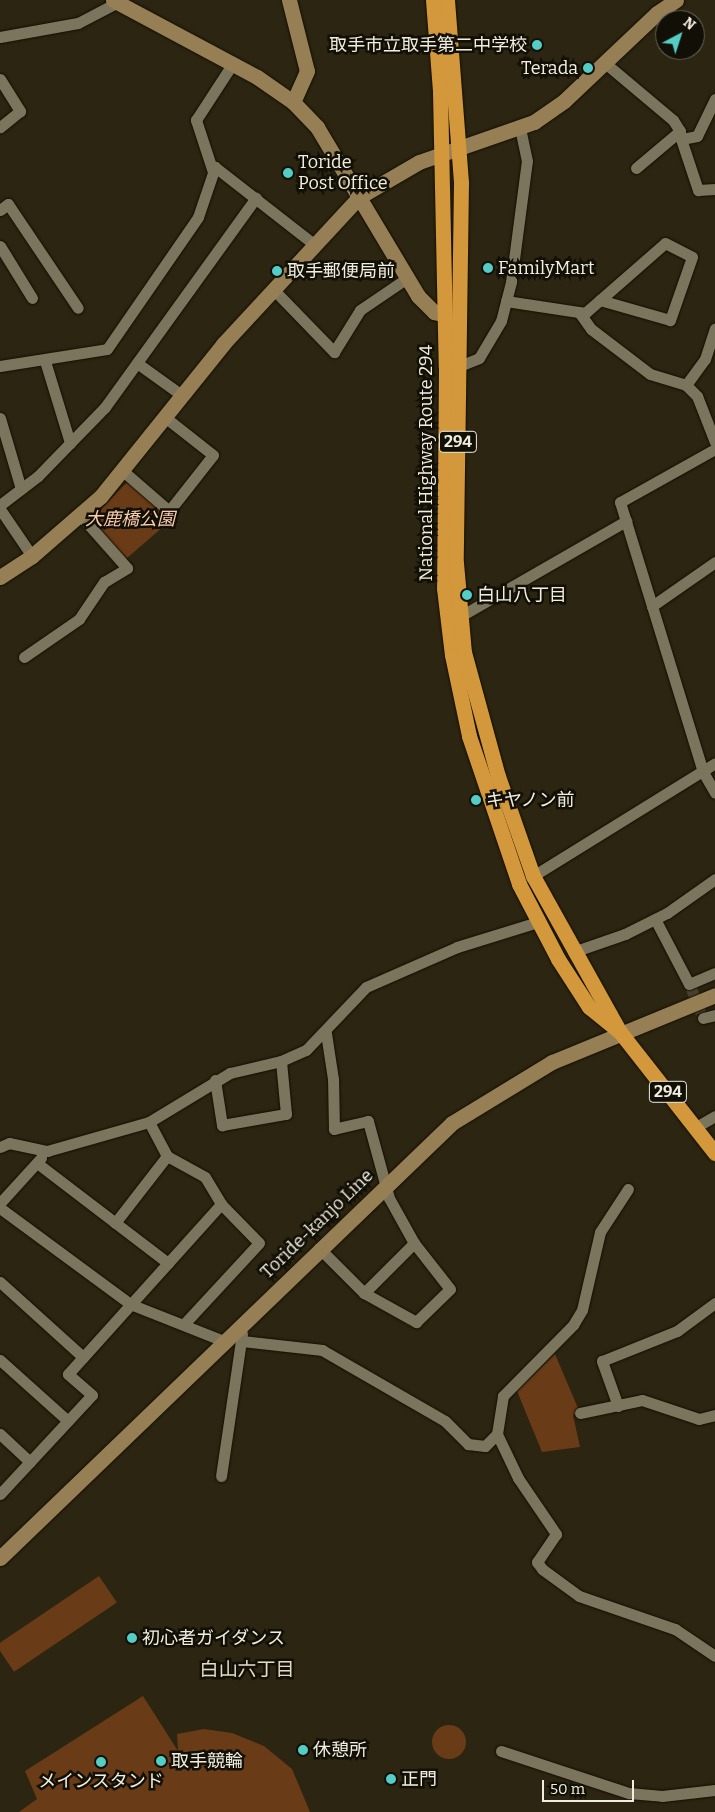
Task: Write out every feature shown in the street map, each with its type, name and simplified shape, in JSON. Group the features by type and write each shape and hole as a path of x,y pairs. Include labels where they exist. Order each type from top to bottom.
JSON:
{"highway":[{"name":"National Highway Route 294","path":"433,0 441,153 445,315 453,369 456,563 459,617 486,734 533,876 574,952 620,1032 715,1153"},
{"name":"National Highway Route 294","path":"447,0 460,147 453,369 443,558 452,655 483,780 520,884 538,922 589,1007 620,1032"}],"street":[{"path":"289,0 307,71 293,102"},
{"path":"0,577 32,556 81,516 123,471 273,289 359,197 398,171 441,153 520,129 564,101 657,13 676,0"},
{"path":"0,37 78,23 115,1 233,63 293,102 317,127 424,304 445,315"},
{"path":"213,172 196,120 233,63"},
{"path":"606,63 673,120 680,135 698,190 715,189"},
{"path":"0,79 20,111 0,126"},
{"path":"636,168 680,135 697,136 715,99"},
{"path":"453,369 484,353 506,301 527,152 520,129"},
{"path":"0,366 45,361 107,349 198,217 215,167 315,245"},
{"path":"0,505 21,489 105,407 256,198"},
{"path":"0,210 8,204 78,308"},
{"path":"506,301 585,313 665,243 692,257 670,320 600,300"},
{"path":"0,246 32,298"},
{"path":"273,289 334,352 360,310 407,278"},
{"path":"580,312 591,329 650,374 686,385 696,396 715,442"},
{"path":"686,385 710,357 715,329"},
{"path":"45,361 70,443"},
{"path":"137,363 183,396"},
{"path":"0,418 21,489"},
{"path":"123,471 169,511 213,455 166,418"},
{"path":"715,449 620,502 703,772 715,793"},
{"path":"0,509 32,556"},
{"path":"24,657 78,619 104,582 127,568 81,516"},
{"path":"459,617 626,521"},
{"path":"652,606 715,562"},
{"path":"533,876 715,763"},
{"path":"574,952 655,919 715,879"},
{"path":"655,919 690,985 715,973"},
{"path":"0,1147 10,1143 47,1151 149,1122 215,1080 259,1063 281,1061 306,1050 326,1033 366,987 457,947 538,922"},
{"name":"Toride-kanjo Line","path":"0,1558 386,1183 472,1110 552,1062 620,1032 708,997"},
{"path":"319,1248 364,1293 416,1322 450,1289 414,1244 390,1198 368,1121 334,1128 326,1033"},
{"path":"215,1080 222,1125 286,1114 281,1061"},
{"path":"696,1127 715,1116"},
{"path":"149,1122 167,1156 205,1177 221,1204 259,1243 185,1323"},
{"path":"0,1203 47,1151"},
{"path":"115,1222 167,1156"},
{"path":"36,1163 168,1263"},
{"path":"628,1189 600,1232 582,1310 573,1325 503,1396 497,1434 518,1478 556,1534 536,1562 542,1569 579,1596 675,1629 715,1656"},
{"path":"0,1494 92,1395 68,1374 221,1204"},
{"path":"0,1208 130,1304 185,1323 224,1341"},
{"path":"364,1293 414,1244"},
{"path":"0,1282 83,1357"},
{"path":"618,1406 602,1361 678,1331 715,1303"},
{"path":"221,1476 242,1341 241,1325"},
{"path":"242,1341 322,1350 445,1422 468,1444 485,1446 497,1434"},
{"path":"0,1360 68,1421"},
{"path":"580,1413 642,1400 699,1419 715,1416"},
{"path":"0,1434 30,1462"},
{"path":"501,1751 629,1793 662,1796 715,1790"}],"green space":[{"name":"大鹿橋公園","path":"128,481 172,519 126,559 92,519"},
{"path":"555,1354 580,1413 573,1415 580,1447 542,1452 517,1391"},
{"path":"99,1576 117,1603 14,1672 0,1651 0,1643"},
{"name":"取手競輪","path":"143,1696 178,1751 177,1734 204,1729 232,1733 264,1746 292,1769 310,1812 19,1812 37,1799 25,1771"},
{"path":"449,1725 461,1730 466,1742 461,1754 449,1759 437,1754 432,1742 437,1730"}],"tunnel":[{"path":"691,987 703,1018"}],"place":[{"name":"取手市立取手第二中学校","path":"537,45"},
{"name":"Terada","path":"588,68"},
{"name":"Toride Post Office","path":"288,173"},
{"name":"FamilyMart","path":"488,268"},
{"name":"取手郵便局前","path":"277,271"},
{"name":"白山八丁目","path":"467,595"},
{"name":"キヤノン前","path":"476,800"},
{"name":"初心者ガイダンス","path":"132,1638"},
{"name":"休憩所","path":"303,1750"},
{"name":"取手競輪","path":"161,1761"},
{"name":"メインスタンド","path":"101,1762"},
{"name":"正門","path":"391,1779"}],"district":[{"name":"白山六丁目","path":"247,1670"}]}
